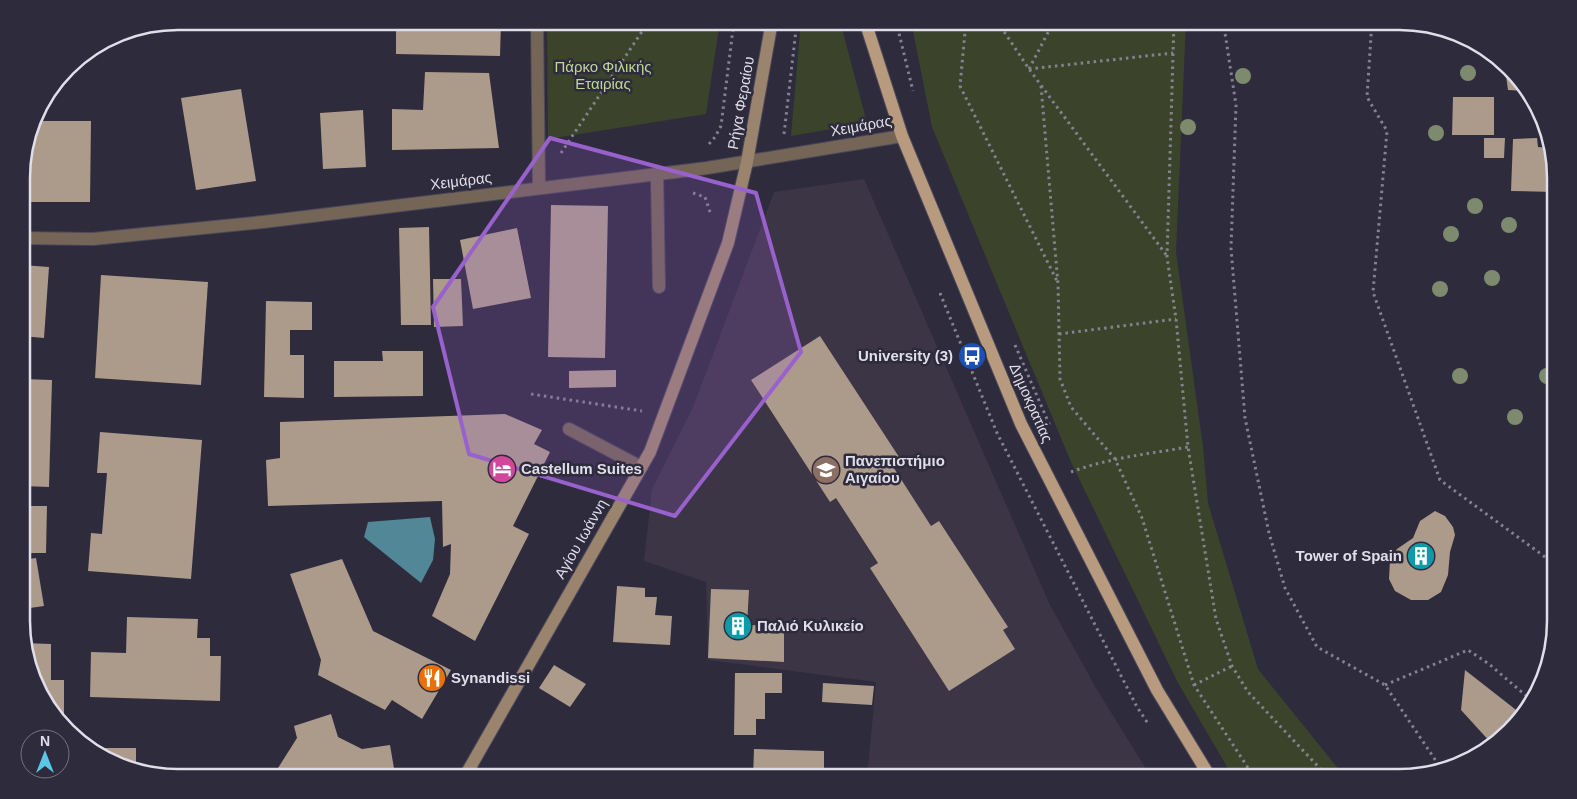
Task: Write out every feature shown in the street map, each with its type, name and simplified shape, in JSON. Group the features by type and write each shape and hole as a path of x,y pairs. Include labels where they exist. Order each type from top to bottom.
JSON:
{"main road":[{"name":"Δημοκρατίας","path":"868,30 902,136 1021,424 1157,690 1205,769"}],"street":[{"path":"537,30 538,188"},
{"name":"Ρήγα Φεραίου","path":"747,162 770,30"},
{"name":"Χειμάρας","path":"30,238 102,238 263,222 707,168 902,136"},
{"name":"Αγίου Ιωάννη","path":"469,769 650,452 728,243 747,162"},
{"path":"657,174 659,287"},
{"path":"570,429 641,468"}],"path":[{"path":"539,167 552,166 643,30"},
{"path":"707,147 721,126 733,30"},
{"path":"784,140 796,30"},
{"path":"898,30 914,93"},
{"path":"965,30 960,86 1058,284"},
{"path":"1004,30 1029,69 1168,257"},
{"path":"1029,69 1049,30"},
{"path":"1174,30 1168,257 1188,447 1216,619 1232,666 1248,692 1320,769"},
{"path":"1225,30 1236,105 1231,248 1245,418 1269,533 1285,588 1317,647 1385,685 1438,763"},
{"path":"1371,30 1367,97 1387,131 1373,292 1440,480 1547,558"},
{"path":"1029,69 1173,53"},
{"path":"1042,86 1058,284 1060,379 1071,407 1115,459 1142,518 1194,686 1248,769"},
{"path":"937,286 997,433 1137,707 1153,730"},
{"path":"1059,334 1176,319"},
{"path":"1014,343 1052,431"},
{"path":"532,394 643,411"},
{"path":"1074,481 1069,472 1090,464 1188,447"},
{"path":"1385,685 1468,650 1489,664 1526,696"},
{"path":"1194,686 1232,666"}],"highlighted area":[{"path":"550,138 756,193 801,352 675,516 469,454 433,307"}],"shaded area":[{"name":"Πανεπιστήμιο Αιγαίου","path":"864,179 1049,603 1096,688 1146,769 868,769 876,682 708,660 706,582 644,561 652,489 694,405 774,192"}],"green space":[{"name":"Πάρκο Φιλικής Εταιρίας","path":"547,30 719,30 706,114 548,139"},
{"path":"800,30 842,30 867,123 791,136"},
{"path":"913,30 1186,30 1176,252 1203,447 1208,503 1258,669 1339,769 1228,769 1177,681 1071,462 932,127"}],"water":[{"path":"430,517 435,539 433,560 421,583 364,537 368,522"}],"building":[{"path":"396,30 501,30 500,56 396,54"},
{"path":"425,72 489,73 499,148 392,150 392,109 423,110"},
{"path":"1506,76 1518,91 1508,90"},
{"path":"241,89 256,181 196,190 181,98"},
{"path":"1453,97 1494,97 1494,135 1452,135"},
{"path":"363,110 366,167 323,169 320,113"},
{"path":"41,121 91,121 90,202 30,202 31,159"},
{"path":"1484,138 1505,138 1504,158 1484,158"},
{"path":"1537,138 1538,147 1544,147 1546,159 1547,192 1511,191 1513,139"},
{"path":"551,205 608,206 605,358 548,357"},
{"path":"429,227 431,325 401,325 399,228"},
{"path":"517,228 531,298 473,309 460,240"},
{"path":"30,266 49,267 44,338 30,337"},
{"path":"101,275 208,282 201,385 95,378"},
{"path":"433,279 461,279 463,326 434,327"},
{"path":"266,301 312,302 312,330 290,330 290,355 304,355 304,398 264,397"},
{"path":"820,336 899,457 890,462 931,526 939,521 1008,627 1003,630 1015,649 949,691 870,568 878,563 836,498 830,502 751,380"},
{"path":"382,351 423,351 423,396 334,397 334,361 383,361"},
{"path":"616,370 616,387 569,388 569,371"},
{"path":"30,379 52,380 49,487 30,486"},
{"path":"505,414 542,430 534,444 550,452 513,526 529,534 475,641 432,616 450,574 451,544 443,547 442,501 268,506 266,460 280,458 280,422"},
{"path":"100,432 202,440 191,579 88,571 91,533 102,534 107,473 97,473"},
{"path":"30,506 47,506 46,553 30,553"},
{"name":"Tower of Spain","path":"1435,511 1445,516 1453,527 1455,535 1450,552 1448,575 1441,592 1428,600 1411,600 1395,591 1389,579 1390,560 1397,549 1413,538 1420,521"},
{"path":"36,558 44,606 30,608 30,559"},
{"path":"342,559 373,631 451,670 422,719 392,700 385,710 318,675 321,660 290,574"},
{"path":"617,586 645,588 645,597 657,597 655,615 672,616 670,645 613,642"},
{"name":"Παλιό Κυλικείο","path":"711,589 749,590 747,625 784,626 784,662 708,658"},
{"path":"127,617 198,619 197,638 210,638 210,656 221,656 220,701 90,697 91,652 126,653"},
{"path":"32,643 51,644 51,680 64,680 64,715 45,687"},
{"path":"554,665 586,684 570,707 539,688"},
{"path":"1465,670 1517,710 1497,732 1488,739 1461,710"},
{"path":"735,673 782,673 782,693 765,693 765,719 756,719 756,735 734,735"},
{"path":"823,683 874,686 872,705 822,702"},
{"path":"331,714 338,737 362,749 390,745 394,769 272,769 278,768 297,738 294,726"},
{"path":"102,748 136,748 136,763 112,754"},
{"path":"754,749 824,751 824,769 753,769"}],"place":[{"name":"University (3)","path":"972,356"},
{"name":"Castellum Suites","path":"502,469"},
{"name":"Πανεπιστήμιο Αιγαίου","path":"826,470"},
{"name":"Tower of Spain","path":"1421,556"},
{"name":"Παλιό Κυλικείο","path":"738,626"},
{"name":"Synandissi","path":"432,678"}]}
